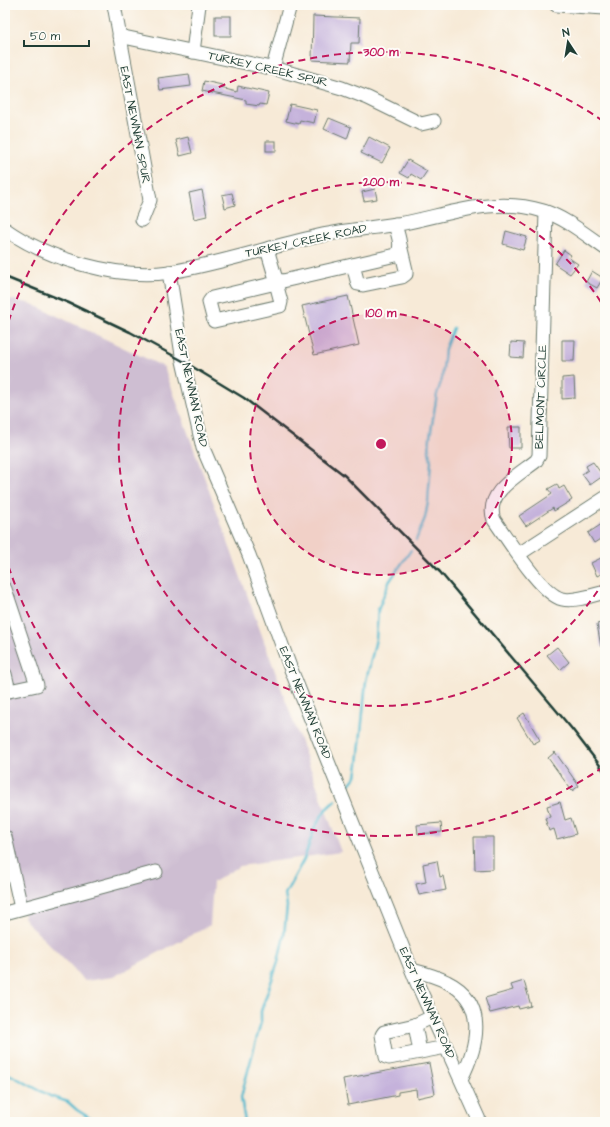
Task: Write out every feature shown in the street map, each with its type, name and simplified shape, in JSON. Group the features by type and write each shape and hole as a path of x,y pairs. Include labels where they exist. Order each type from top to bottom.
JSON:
{"street":[{"name":"EAST NEWNAN SPUR","path":"114,5 150,200 142,220"},
{"path":"193,52 199,5"},
{"path":"273,68 290,5"},
{"path":"556,5 605,8"},
{"name":"TURKEY CREEK SPUR","path":"119,36 273,68 342,88 368,98 421,124 434,121"},
{"name":"TURKEY CREEK ROAD","path":"5,229 25,243 48,253 82,264 141,274 169,272 338,232 395,224 485,206 521,206 546,212 557,216 605,248"},
{"name":"BELMONT CIRCLE","path":"546,212 539,456 536,461 499,490 491,504 494,520 544,587 557,597 564,599 605,592"},
{"path":"353,265 358,284 372,284 402,277 406,274 395,224"},
{"path":"267,249 277,281 281,302 280,306 214,321 209,302 212,298 277,281 396,255 400,251 400,246"},
{"name":"EAST NEWNAN ROAD","path":"169,272 183,360 203,448 249,555 290,667 412,970 480,1122"},
{"path":"519,554 605,498"},
{"path":"5,590 38,685 9,691 5,674"},
{"path":"5,837 21,908"},
{"path":"5,913 156,872"},
{"path":"412,970 448,982 466,997 473,1009 476,1026 476,1043 461,1079"},
{"path":"432,1017 415,1024 384,1032 382,1035 386,1057 390,1058 446,1047"},
{"path":"415,1024 420,1052"}],"shaded area":[{"path":"5,298 32,304 164,367 341,852 240,866 213,882 210,925 113,977 85,981 25,920 5,838"}],"building":[{"path":"215,16 231,16 231,36 215,36"},
{"path":"313,16 360,18 359,43 351,43 350,62 312,60"},
{"path":"189,74 191,86 160,90 158,78"},
{"path":"204,81 222,85 221,88 237,92 238,86 269,93 266,105 260,104 259,106 246,104 246,100 202,91"},
{"path":"290,104 317,110 314,123 300,120 299,124 286,121"},
{"path":"329,118 351,127 347,139 324,129"},
{"path":"188,137 192,153 180,156 176,140"},
{"path":"369,137 390,148 382,163 361,153"},
{"path":"266,141 276,141 276,151 266,151"},
{"path":"408,160 427,171 421,180 411,174 409,178 400,173"},
{"path":"375,189 377,199 364,201 362,192"},
{"path":"202,190 207,216 194,219 189,193"},
{"path":"232,193 235,205 225,208 222,195"},
{"path":"506,231 527,237 523,250 503,244"},
{"path":"564,250 571,255 569,258 578,264 570,274 555,264"},
{"path":"592,271 603,278 597,288 586,282"},
{"path":"348,296 359,345 314,355 302,306"},
{"path":"562,340 575,340 574,361 562,361"},
{"path":"511,342 524,343 523,358 510,357"},
{"path":"574,377 575,398 562,399 562,378"},
{"path":"508,427 521,427 521,448 509,448"},
{"path":"593,462 603,476 590,485 582,474 588,470 586,466"},
{"path":"557,484 559,489 564,486 572,500 554,511 553,508 526,526 519,516 552,494 548,489"},
{"path":"605,522 605,536 594,543 588,533"},
{"path":"601,558 605,567 605,572 597,576 591,563"},
{"path":"605,622 605,646 601,647 597,624"},
{"path":"557,647 569,662 560,670 547,655"},
{"path":"524,713 540,740 533,744 517,718"},
{"path":"555,752 579,786 572,791 548,758"},
{"path":"560,802 565,820 571,818 576,834 557,839 554,829 549,831 545,818 550,817 547,806"},
{"path":"441,823 442,832 418,834 417,825"},
{"path":"474,837 493,837 493,869 475,870"},
{"path":"437,861 440,877 443,876 446,890 419,895 416,884 426,882 423,864"},
{"path":"524,981 531,1006 519,1009 518,1006 490,1013 485,998 513,990 511,985"},
{"path":"429,1063 435,1094 417,1098 416,1089 398,1092 398,1095 348,1105 343,1079"}],"waterway":[{"path":"416,540 425,518 428,502 431,461 429,451 430,437 437,394 442,379 445,349 453,328"},
{"path":"346,788 356,776 366,681 376,639 378,610 389,582 411,550"},
{"path":"245,1122 241,1097 261,1022 261,1011 278,962 284,935 287,906 285,894 304,859 315,827 326,809 336,800"},
{"path":"5,1072 50,1096 68,1102 77,1110 96,1122"}],"railway":[{"path":"5,277 69,303 130,332 183,361 244,398 344,475 440,572 572,729 605,772"}]}
